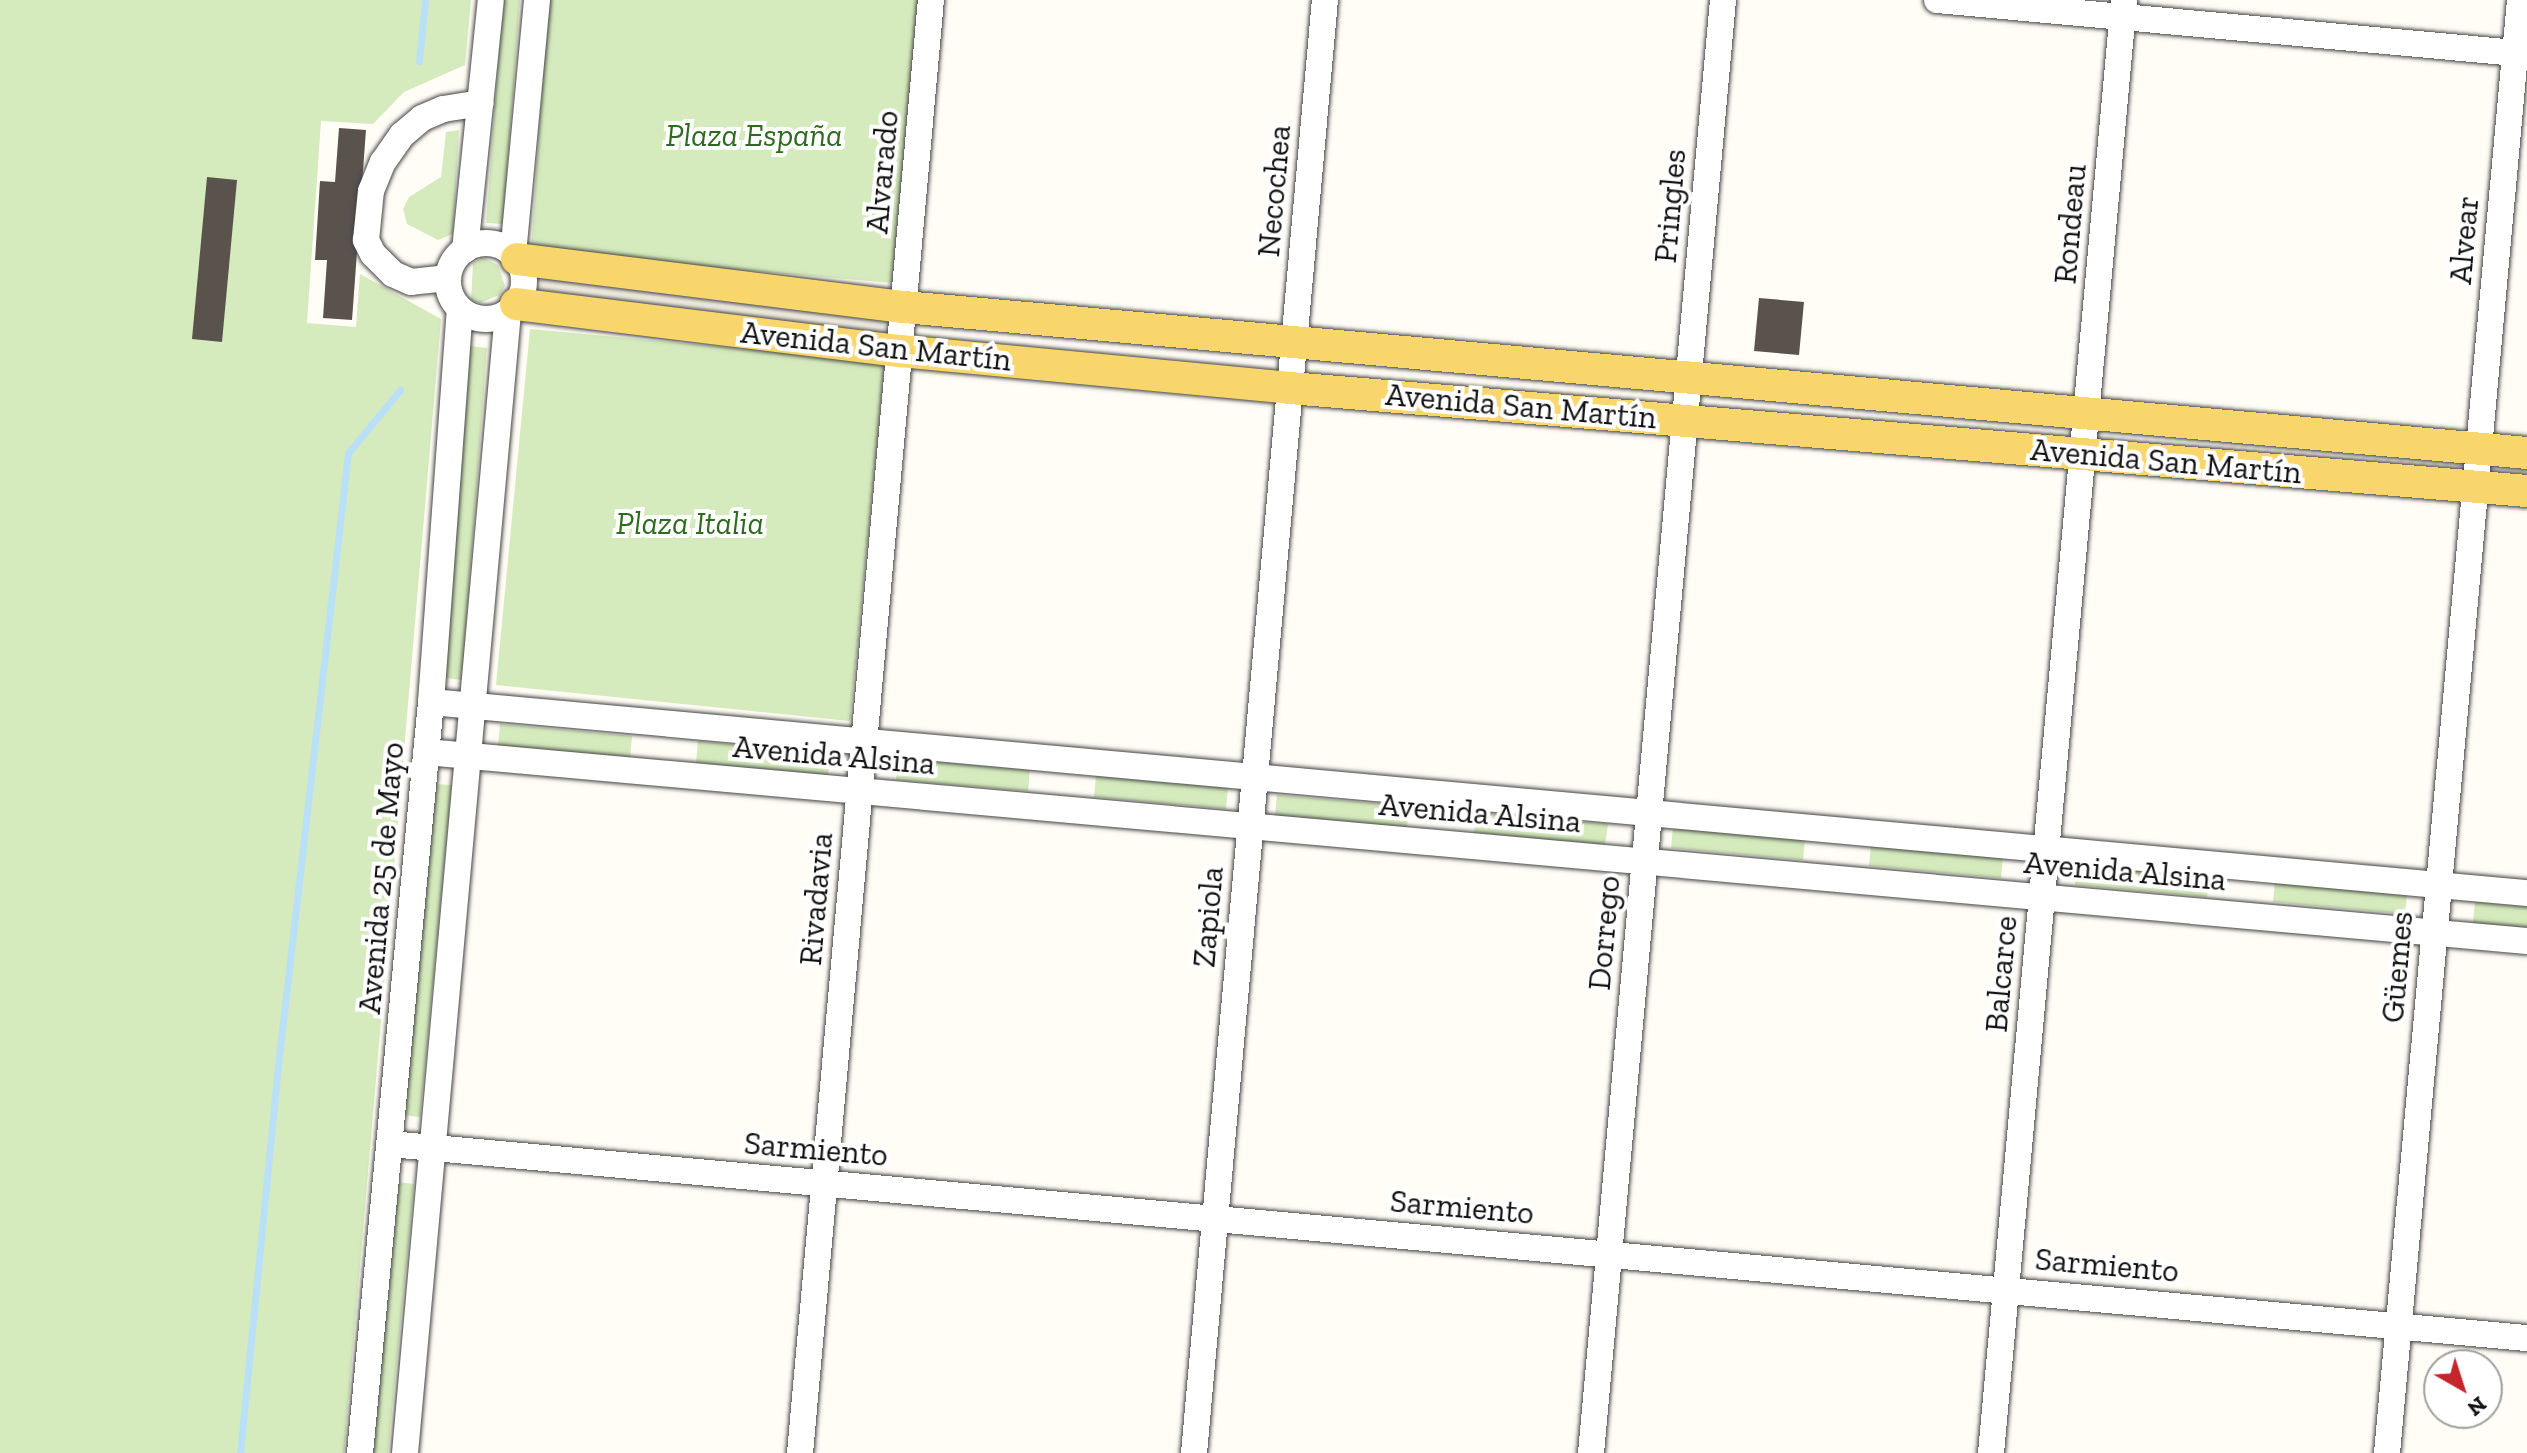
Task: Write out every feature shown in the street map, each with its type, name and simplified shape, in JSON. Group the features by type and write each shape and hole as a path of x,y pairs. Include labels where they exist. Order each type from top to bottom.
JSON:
{"main road":[{"name":"Avenida San Martín","path":"515,256 904,307 2527,453"},
{"name":"Avenida San Martín","path":"512,308 900,351 1290,388 2527,491"}],"street":[{"path":"465,250 491,0"},
{"path":"405,1453 472,706 512,308 524,286 515,256 537,0"},
{"name":"Alvarado","path":"900,351 931,0"},
{"name":"Necochea","path":"1290,388 1325,0"},
{"name":"Pringles","path":"1685,419 1723,0"},
{"path":"1937,0 2124,8 2521,53"},
{"name":"Alvear","path":"2475,486 2521,53 2520,0"},
{"name":"Rondeau","path":"2082,454 2124,8"},
{"path":"448,278 411,282 393,274 373,254 366,240 371,191 383,162 402,135 422,118 443,109 481,103"},
{"path":"512,308 492,318 475,317 460,309 451,294 448,278 456,257 465,250 490,244 515,256"},
{"name":"Avenida 25 de Mayo","path":"360,1453 431,702 460,309"},
{"name":"Rivadavia","path":"800,1453 900,351"},
{"name":"Zapiola","path":"1194,1453 1290,388"},
{"name":"Dorrego","path":"1591,1453 1685,419"},
{"name":"Balcarce","path":"1991,1453 2082,454"},
{"name":"Güemes","path":"2387,1453 2475,486"},
{"name":"Avenida Alsina","path":"431,702 2527,893"},
{"name":"Avenida Alsina","path":"426,752 2527,941"},
{"name":"Sarmiento","path":"390,1144 2527,1338"}],"green space":[{"path":"0,0 471,0 465,65 404,92 373,124 321,121 307,323 356,327 360,274 441,319 344,1453 0,1453"},
{"path":"503,0 520,0 503,224 486,223"},
{"name":"Plaza España","path":"548,0 918,0 892,283 531,252"},
{"path":"459,130 453,234 438,240 407,224 403,209 409,197 441,177 446,132"},
{"path":"482,257 498,265 505,286 499,295 480,303 471,300 473,264"},
{"name":"Plaza Italia","path":"530,329 885,362 850,721 496,685"},
{"path":"470,346 487,348 462,680 445,678"},
{"path":"500,724 632,736 630,758 498,746"},
{"path":"698,741 830,754 828,775 696,763"},
{"path":"898,758 1030,770 1028,791 896,780"},
{"path":"1096,775 1228,787 1226,809 1094,797"},
{"path":"434,784 452,785 420,1117 403,1115"},
{"path":"1277,795 1409,806 1407,828 1275,816"},
{"path":"1475,812 1608,824 1605,845 1474,833"},
{"path":"1673,827 1805,839 1803,860 1671,848"},
{"path":"1871,845 2003,856 2001,878 1869,866"},
{"path":"2077,863 2209,876 2207,897 2075,885"},
{"path":"2275,881 2407,893 2405,914 2273,902"},
{"path":"2475,902 2527,907 2527,928 2473,923"},
{"path":"396,1182 414,1184 388,1453 371,1453"}],"shaded area":[{"path":"542,273 886,314 883,339 539,298"}],"building":[{"path":"339,128 366,130 352,320 323,318 327,260 315,260 320,181 335,182"},
{"path":"207,177 237,180 222,342 192,339"},
{"path":"1759,298 1804,302 1799,355 1754,351"}],"waterway":[{"path":"419,61 425,0"},
{"path":"240,1453 280,1048 348,453 400,390"}]}
